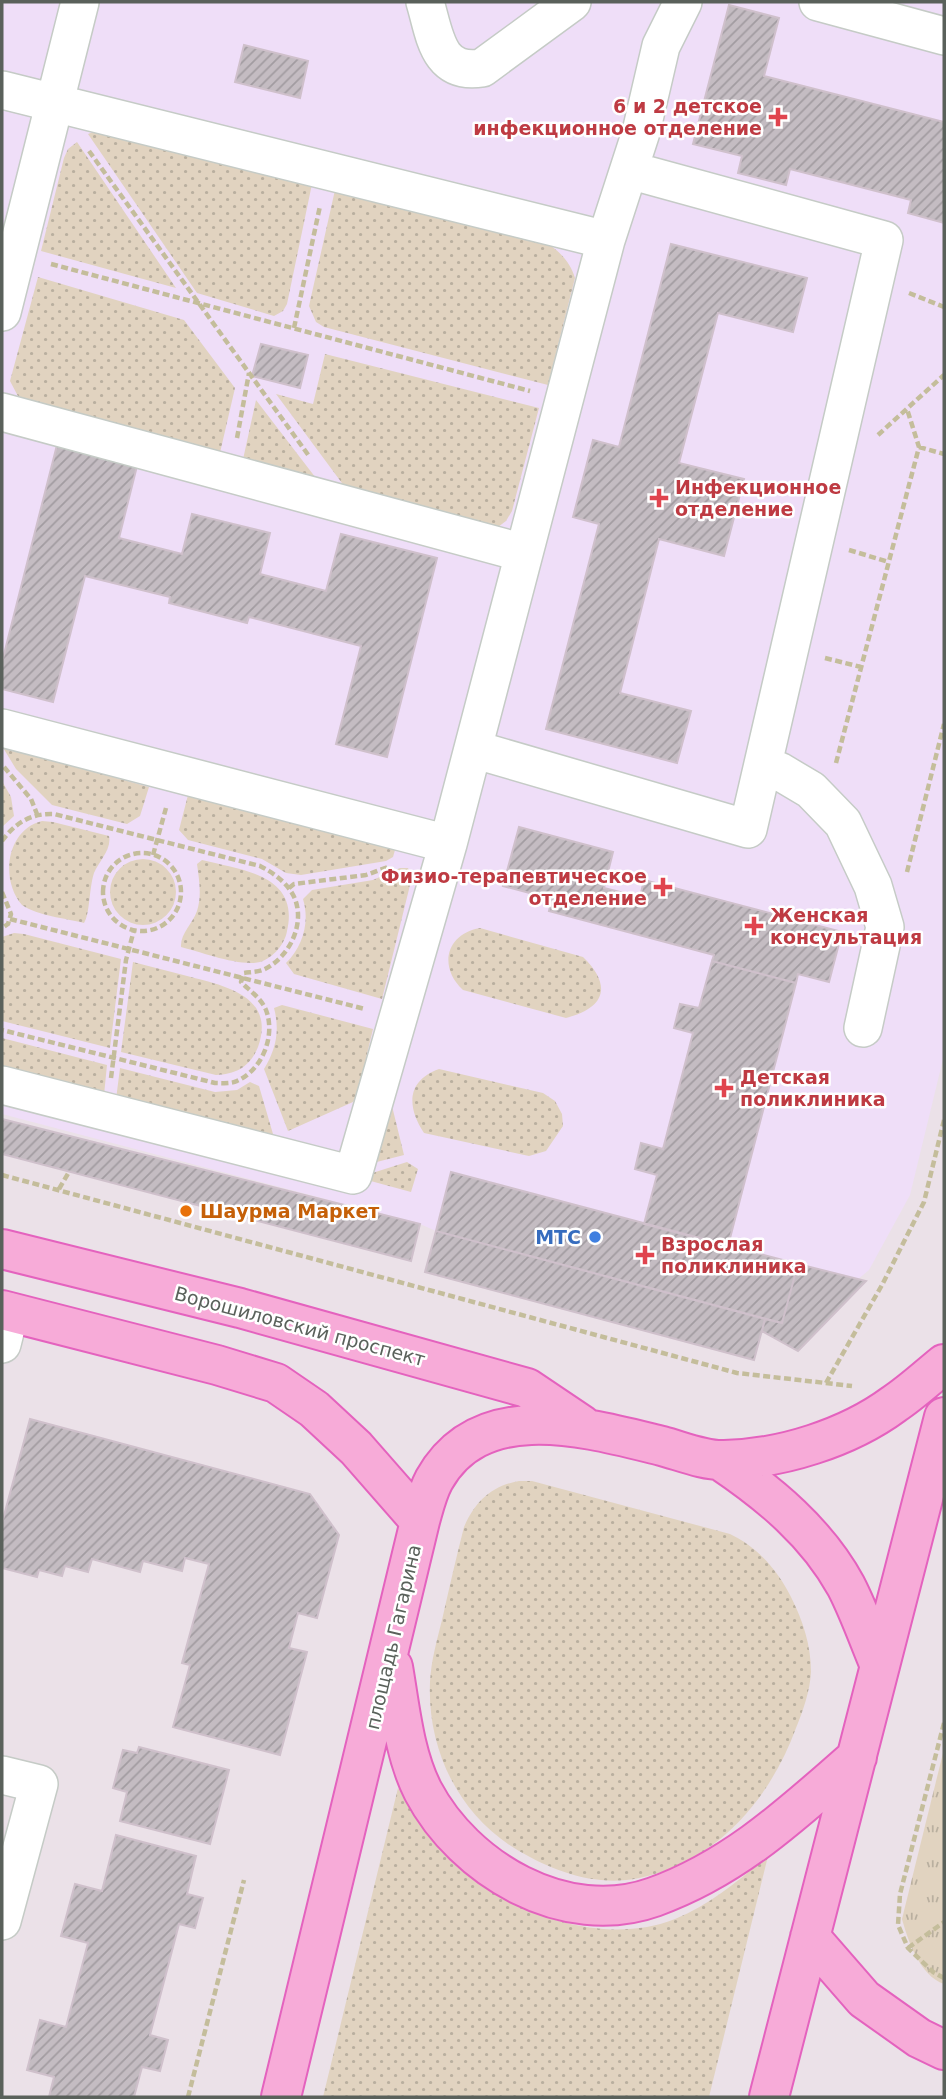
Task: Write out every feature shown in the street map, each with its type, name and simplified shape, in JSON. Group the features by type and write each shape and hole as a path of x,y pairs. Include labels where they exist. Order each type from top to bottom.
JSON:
{"main road":[{"name":"Ворошиловский проспект","path":"2,1250 240,1308 527,1388 587,1428"},
{"path":"4,1322 216,1365 275,1383 314,1409 356,1448 420,1521"},
{"name":"площадь Гагарина","path":"721,1461 776,1455 823,1442 893,1405 944,1364"},
{"path":"769,2097 944,1418"},
{"name":"площадь Гагарина","path":"281,2097 420,1521 433,1482 444,1464 457,1451 475,1440 517,1425 541,1424 587,1428 721,1461 746,1477 791,1515 820,1548 846,1586 880,1666"},
{"path":"390,1648 404,1733 422,1788 440,1818 463,1844 491,1867 531,1892 572,1903 613,1906 651,1898 690,1882 728,1862 779,1826 857,1757"},
{"path":"810,1937 864,1999 919,2038 944,2050"}],"lane":[{"path":"2,312 80,2"},
{"path":"425,2 441,55 468,70 482,68 572,2"},
{"path":"2,1085 353,1175 400,1018 435,841 473,749 606,240 641,132 661,46 683,2"},
{"path":"818,2 944,36"},
{"path":"2,90 606,240"},
{"path":"473,749 748,828 884,240 629,170"},
{"path":"2,412 524,553"},
{"path":"2,728 435,841"},
{"path":"763,765 811,790 843,823 873,886 885,927 863,1028"},
{"path":"2,1774 39,1784 2,1921"}],"path":[{"path":"55,103 345,505"},
{"path":"294,328 327,171"},
{"path":"16,255 565,400"},
{"path":"230,473 249,373"},
{"path":"838,438 878,435 944,375"},
{"path":"843,823 836,762 919,447 906,409"},
{"path":"919,447 944,454"},
{"path":"880,909 900,897 944,724"},
{"path":"2,764 31,799 37,814"},
{"path":"153,855 175,773"},
{"path":"2,841 19,822 37,814 54,814 260,866 289,888 298,910 294,939 276,962 263,970 244,973 242,977 241,982 261,1000 270,1022 265,1051 248,1074 235,1082 215,1083 2,1030"},
{"path":"289,888 294,884 366,874 400,862 435,841"},
{"path":"140,853 153,855 170,864 176,873 180,884 179,905 166,923 145,931 134,930 124,926 108,911 104,900 106,878 111,869 129,856 140,853"},
{"path":"2,892 11,914 8,924 2,928"},
{"path":"10,919 400,1018"},
{"path":"107,1112 129,949 134,930"},
{"path":"827,1383 882,1285 924,1202 944,1120"},
{"path":"59,1189 69,1172"},
{"path":"2,1175 737,1373 854,1386"},
{"path":"944,1723 900,1894 898,1925 908,1948 933,1972 944,1978"},
{"path":"188,2097 244,1880"},
{"path":"908,1948 944,1922"}],"shaded area":[{"path":"2,2 944,2 944,1055 910,1195 869,1270 832,1301 782,1323 2,1114"}],"green space":[{"path":"93,132 312,184 287,304 283,311 274,316 197,293 88,134"},
{"path":"77,142 176,288 41,251 64,158 68,149"},
{"path":"335,190 550,245 558,252 575,278 548,385 324,327 316,322 309,306"},
{"path":"38,277 184,320 235,388 219,457 20,400 10,381"},
{"path":"325,354 539,408 512,511 506,521 494,530 350,494 276,394 313,404"},
{"path":"256,400 322,486 242,464"},
{"path":"2,746 149,787 140,816 127,824 52,805 16,769"},
{"path":"2,781 11,797 14,816 2,827"},
{"path":"188,795 392,847 395,850 393,857 386,861 301,875 286,873 262,859 188,840 179,830"},
{"path":"42,821 109,836 107,850 94,873 84,923 36,912 22,905 15,895 9,870 14,845 30,826"},
{"path":"143,859 156,861 171,874 176,892 174,905 161,920 143,925 130,923 115,910 110,892 112,879 125,864"},
{"path":"202,860 234,867 264,878 285,898 289,912 287,931 274,954 260,962 252,963 220,958 181,947 199,905 197,864"},
{"path":"400,868 408,868 412,877 382,999 294,974 286,963 297,949 304,933 306,916 303,899 312,890 373,880"},
{"path":"480,928 583,957 592,967 601,986 597,1002 579,1014 566,1018 463,990 450,971 449,953 459,937"},
{"path":"14,933 121,959 110,1048 2,1021 2,937"},
{"path":"133,962 219,985 232,990 254,1005 260,1016 262,1030 251,1060 236,1071 216,1075 121,1052"},
{"path":"282,1005 373,1029 357,1096 353,1102 288,1131 264,1069 276,1040 274,1008"},
{"path":"2,1038 107,1065 103,1105 2,1079"},
{"path":"120,1068 215,1092 237,1090 250,1082 259,1086 273,1134 271,1139 115,1107"},
{"path":"439,1069 543,1093 555,1101 562,1114 563,1126 546,1151 529,1156 424,1133 415,1114 413,1096 420,1080"},
{"path":"392,1106 404,1155 369,1164"},
{"path":"407,1162 418,1169 411,1192 367,1180 366,1175"},
{"path":"519,1481 532,1481 730,1534 749,1545 773,1568 806,1633 811,1672 808,1694 785,1754 771,1779 737,1824 693,1858 667,1870 639,1878 608,1881 577,1876 533,1859 498,1836 479,1819 451,1779 441,1756 434,1732 430,1682 464,1527 473,1510 492,1491"},
{"path":"944,1749 944,1984 928,1974 916,1957 902,1919"},
{"path":"398,1788 441,1851 482,1886 534,1912 591,1928 648,1927 675,1919 712,1899 768,1856 709,2097 323,2097"}],"building":[{"path":"729,5 779,18 764,76 944,122 944,223 908,213 911,200 790,169 786,185 738,173 742,156 693,144"},
{"path":"244,45 308,61 300,98 235,82"},
{"name":"Инфекционное отделение","path":"671,244 807,278 793,332 718,313 679,463 744,479 724,556 659,539 620,693 691,711 677,763 546,729 599,524 573,517 593,440 619,447"},
{"path":"261,344 308,355 300,388 252,376"},
{"path":"57,445 137,466 119,538 182,554 192,514 270,533 260,574 326,591 341,534 437,558 387,757 336,744 361,646 249,617 247,623 169,603 170,597 85,576 53,702 2,689 2,662"},
{"path":"519,827 613,852 604,888 640,897 644,880 842,932 829,982 798,974 796,983 712,961 714,955 549,911 552,899 503,886"},
{"name":"Детская поликлиника","path":"712,961 796,983 728,1246 644,1224 657,1175 635,1169 641,1143 663,1149 693,1033 674,1028 680,1004 699,1008"},
{"path":"2,1119 420,1224 411,1261 2,1154"},
{"name":"Взрослая поликлиника","path":"451,1172 798,1264 782,1323 436,1231"},
{"path":"436,1231 765,1319 754,1360 425,1272"},
{"path":"798,1264 866,1281 798,1351 762,1331 765,1319 782,1323"},
{"path":"30,1419 310,1494 339,1535 317,1618 298,1613 289,1648 307,1652 280,1755 173,1727 190,1665 182,1663 209,1564 185,1558 182,1571 143,1561 140,1572 92,1559 88,1572 65,1566 62,1576 39,1570 37,1577 2,1568 2,1523"},
{"path":"139,1747 229,1770 210,1844 120,1821 127,1792 113,1788 123,1750 137,1753"},
{"path":"116,1835 196,1856 187,1894 203,1898 195,1928 179,1924 150,2035 168,2040 160,2071 142,2067 134,2097 49,2097 54,2077 27,2070 40,2020 66,2027 88,1943 61,1936 75,1884 102,1891"}],"place":[{"name":"6 и 2 детское инфекционное отделение","path":"778,117"},
{"name":"Инфекционное отделение","path":"659,498"},
{"name":"Физио-терапевтическое отделение","path":"663,887"},
{"name":"Женская консультация","path":"754,926"},
{"name":"Детская поликлиника","path":"724,1088"},
{"name":"Шаурма Маркет","path":"186,1211"},
{"name":"МТС","path":"595,1237"},
{"name":"Взрослая поликлиника","path":"645,1255"}]}
